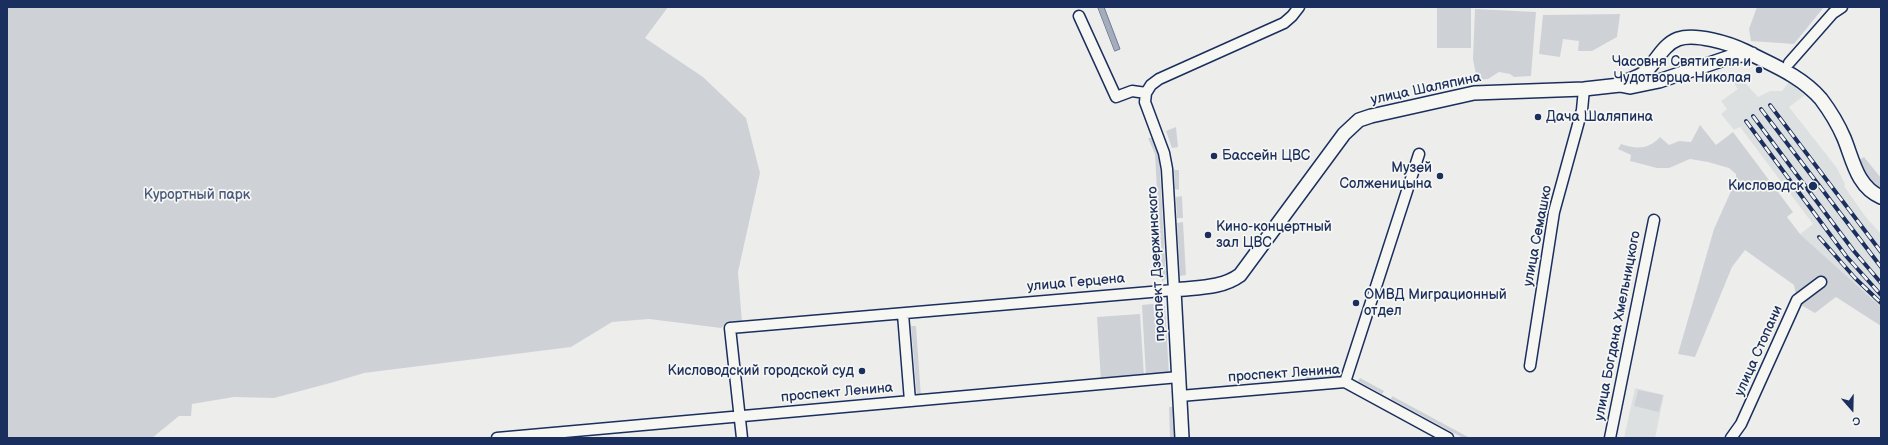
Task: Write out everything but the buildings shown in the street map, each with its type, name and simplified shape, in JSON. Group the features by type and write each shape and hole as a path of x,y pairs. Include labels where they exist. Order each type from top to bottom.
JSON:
{"main road":[{"path":"1620,85 1643,74 1664,48 1680,38 1699,38 1734,46 1787,71 1812,90 1829,110 1837,123 1862,182 1874,194 1881,197"},
{"path":"1620,85 1630,87 1659,81 1733,56 1752,54"},
{"name":"улица Шаляпина","path":"1350,127 1359,120 1371,116 1474,93 1584,89 1620,85"},
{"name":"улица Герцена","path":"1174,290 1218,285 1230,282 1240,275 1350,127"},
{"name":"проспект Дзержинского","path":"1174,290 1182,438"}],"street":[{"path":"1079,16 1116,97 1132,91 1146,93 1151,84 1159,79 1284,23 1299,7"},
{"path":"1789,63 1833,13 1842,7"},
{"name":"улица Семашко","path":"1530,366 1554,212 1582,110 1584,89"},
{"name":"проспект Дзержинского","path":"1146,93 1146,102 1164,153 1167,169 1174,290"},
{"path":"1345,382 1419,154"},
{"name":"улица Богдана Хмельницкого","path":"1610,438 1654,220"},
{"name":"улица Стопани","path":"1731,438 1741,424 1797,300 1821,282"},
{"name":"улица Герцена","path":"739,416 730,328 1174,290"},
{"path":"903,314 910,401"},
{"name":"проспект Ленина","path":"497,438 1179,377"},
{"name":"проспект Ленина","path":"1180,396 1345,382 1448,438"},
{"path":"739,416 742,438"}],"shaded area":[{"path":"1737,74 1758,97 1770,91 1782,91 1789,82 1805,95 1789,107 1837,168 1845,184 1844,186 1865,216 1881,234 1881,307 1800,234 1813,224 1740,127 1734,130 1721,114 1727,109 1721,101 1738,89 1731,79"},
{"path":"1635,388 1664,395 1655,438 1624,438"}],"green space":[{"name":"Курортный парк","path":"7,7 668,7 645,38 703,77 746,118 760,173 738,272 742,323 726,324 721,328 649,319 612,322 571,347 364,373 274,398 234,397 192,404 191,416 179,416 152,438 7,438"},
{"path":"1437,7 1471,7 1471,48 1437,48"},
{"path":"1757,7 1824,7 1794,44 1751,41 1749,29"},
{"path":"1475,9 1536,12 1531,76 1514,77 1510,74 1499,72 1488,79 1477,80 1473,59"},
{"path":"1620,14 1617,37 1592,51 1578,51 1579,41 1563,39 1560,57 1539,54 1543,15"},
{"path":"1700,125 1716,145 1733,132 1793,212 1787,217 1800,234 1881,307 1881,326 1836,297 1815,313 1801,305 1797,300 1794,285 1745,250 1732,267 1695,357 1678,354 1714,229 1736,180 1736,174 1729,168 1690,159 1669,168 1657,168 1630,161 1631,155 1618,149 1621,144 1632,147 1646,146 1660,137 1669,145 1679,141 1691,142"},
{"path":"1176,127 1178,147 1172,148 1166,131"},
{"path":"1148,138 1152,138 1159,154 1166,278 1162,282 1155,154"},
{"path":"1864,157 1881,178 1881,191 1871,181 1863,169 1859,160"},
{"path":"1174,170 1179,170 1179,190 1175,189"},
{"path":"1182,196 1183,218 1177,218 1176,197"},
{"path":"1183,222 1186,275 1180,276 1177,223"},
{"path":"1162,303 1165,306 1169,375 1146,377 1142,305"},
{"path":"1140,314 1144,377 1101,381 1097,317"},
{"path":"911,326 916,326 921,397 917,397"},
{"path":"1344,374 1340,378 1307,381 1306,377"},
{"path":"1360,378 1384,391 1382,394 1358,381"},
{"path":"1239,384 1238,387 1195,392 1195,388"},
{"path":"1638,390 1663,395 1659,412 1634,406"},
{"path":"1392,396 1470,438 1463,438 1391,399"},
{"path":"1169,407 1173,407 1175,438 1170,438"}],"water":[{"path":"1098,7 1104,7 1120,49 1115,51"}],"railway":[{"path":"1770,105 1881,252"},
{"path":"1761,109 1881,267"},
{"path":"1753,116 1853,250 1881,283"},
{"path":"1746,121 1846,256 1881,295"},
{"path":"1819,237 1855,278 1881,303"}],"place":[{"name":"Часовня Святителя и Чудотворца Николая","path":"1759,70"},
{"name":"Дача Шаляпина","path":"1538,117"},
{"name":"Бассейн ЦВС","path":"1214,156"},
{"name":"Музей Солженицына","path":"1440,176"},
{"name":"Кисловодск","path":"1813,186"},
{"name":"Кино-концертный зал ЦВС","path":"1208,235"},
{"name":"ОМВД Миграционный отдел","path":"1356,303"},
{"name":"Кисловодский городской суд","path":"862,371"}]}
